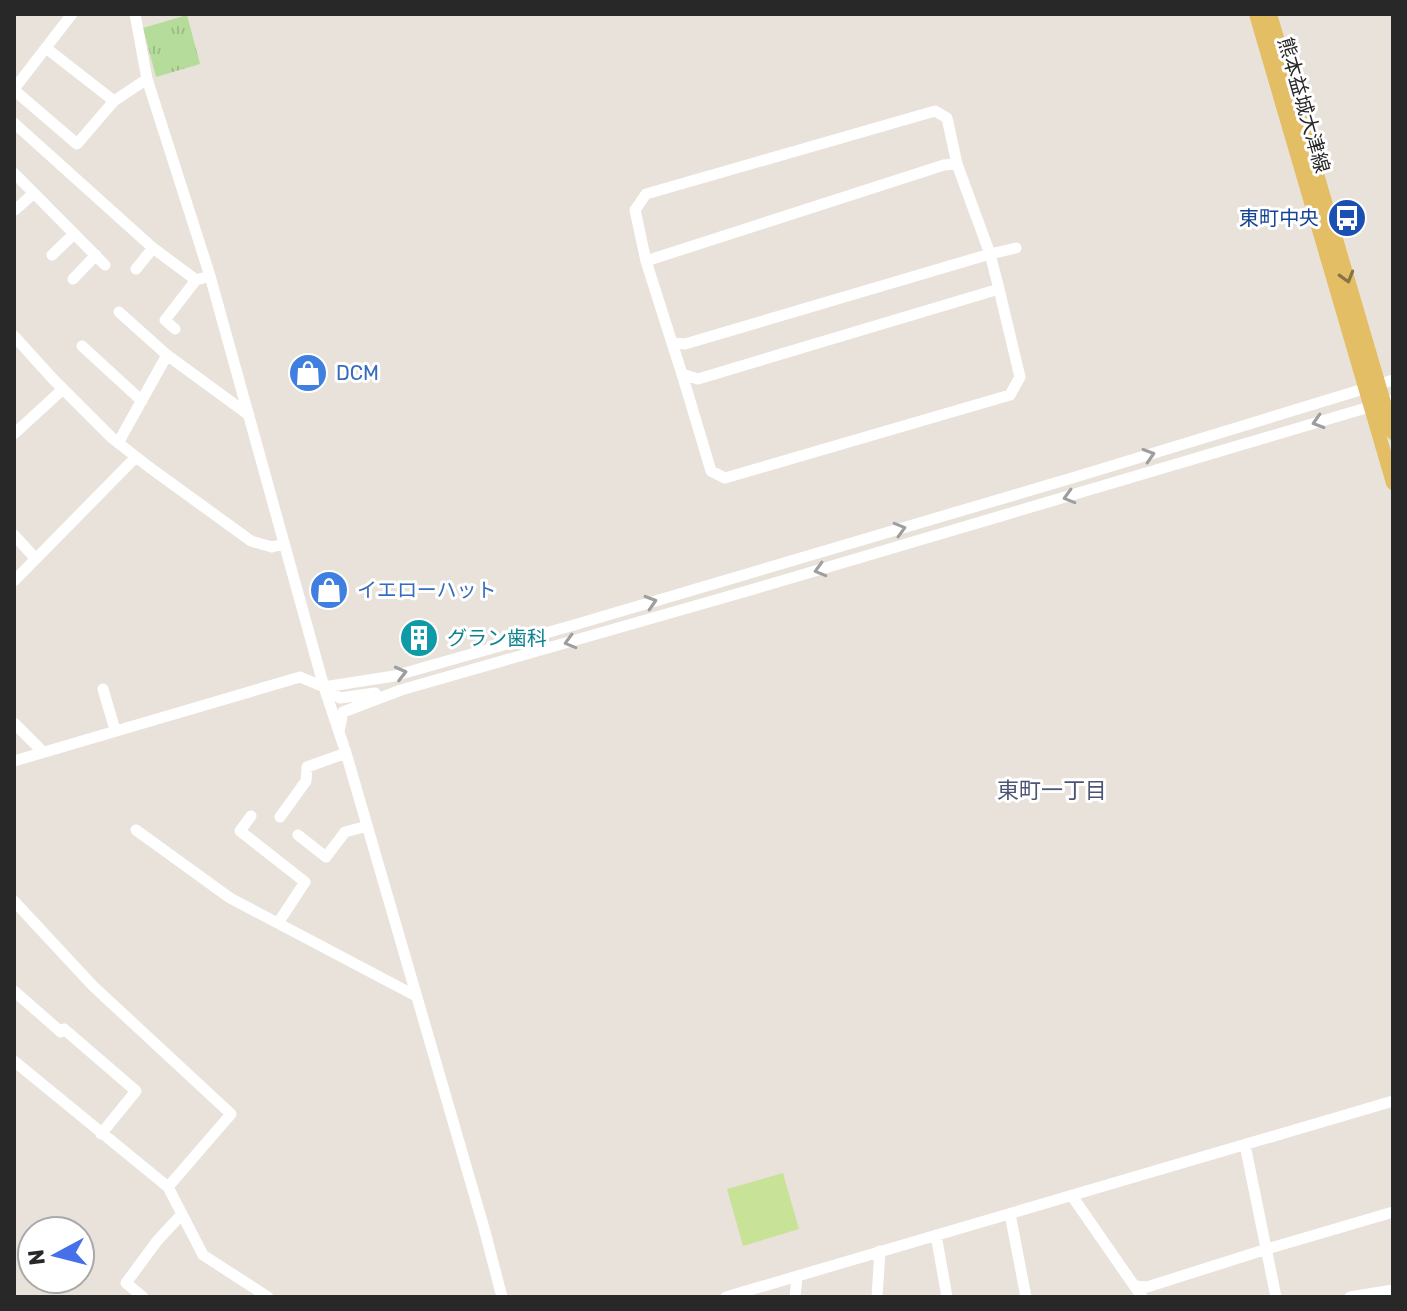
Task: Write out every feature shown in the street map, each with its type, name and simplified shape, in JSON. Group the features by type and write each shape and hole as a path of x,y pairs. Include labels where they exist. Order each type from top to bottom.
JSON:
{"main road":[{"name":"熊本益城大津線","path":"1256,14 1371,386 1383,403 1393,433"},
{"name":"熊本益城大津線","path":"1270,14 1371,386"},
{"name":"熊本益城大津線","path":"1383,403 1393,483"}],"street":[{"path":"72,14 14,90 77,144 114,101 147,79"},
{"path":"135,14 147,79 210,276 324,687 346,753 502,1297"},
{"path":"46,48 114,101"},
{"path":"935,111 947,118 957,164 990,254 1020,377 1010,395 725,478 711,471 646,261 635,210 646,194 935,111"},
{"path":"14,123 153,248 196,280"},
{"path":"646,261 944,165 957,164"},
{"path":"14,173 105,265"},
{"path":"15,210 34,193"},
{"path":"52,255 74,234"},
{"path":"136,269 153,248"},
{"path":"672,343 685,344 1016,248"},
{"path":"73,279 96,255"},
{"path":"175,329 165,320 196,280 210,276"},
{"path":"682,374 698,379 999,289"},
{"path":"119,312 167,355 249,415"},
{"path":"14,336 63,389 136,457 251,541 272,547 284,544"},
{"path":"82,346 142,401"},
{"path":"118,443 167,355"},
{"path":"324,687 394,676 574,625 1393,380"},
{"path":"14,434 63,389"},
{"path":"339,731 343,712 401,690 785,581 1383,403"},
{"path":"14,581 136,457"},
{"path":"14,535 36,559"},
{"path":"14,761 300,677 340,698 401,690"},
{"path":"103,689 115,730"},
{"path":"14,723 43,752"},
{"path":"280,817 306,781 307,767 346,753"},
{"path":"251,816 240,831 305,882 278,923"},
{"path":"298,835 326,857 345,832 367,826"},
{"path":"136,830 230,898 416,996"},
{"path":"14,901 93,986 231,1114 168,1187"},
{"path":"14,991 136,1091 101,1134"},
{"path":"14,1061 168,1187 203,1255 268,1297"},
{"path":"726,1297 1393,1101"},
{"path":"1245,1145 1276,1297"},
{"path":"1072,1196 1139,1292 1267,1249 1393,1212"},
{"path":"1010,1214 1026,1297"},
{"path":"143,1297 126,1283 181,1215"},
{"path":"936,1235 947,1297"},
{"path":"877,1297 880,1251"},
{"path":"795,1297 797,1277"},
{"path":"1350,1297 1393,1290"}],"green space":[{"path":"187,15 200,64 156,77 143,28"},
{"path":"783,1173 799,1229 743,1246 727,1189"}],"place":[{"name":"東町中央","path":"1347,218"},
{"name":"DCM","path":"308,373"},
{"name":"イエローハット","path":"329,590"},
{"name":"グラン歯科","path":"419,638"}],"district":[{"name":"東町一丁目","path":"1052,790"}]}
